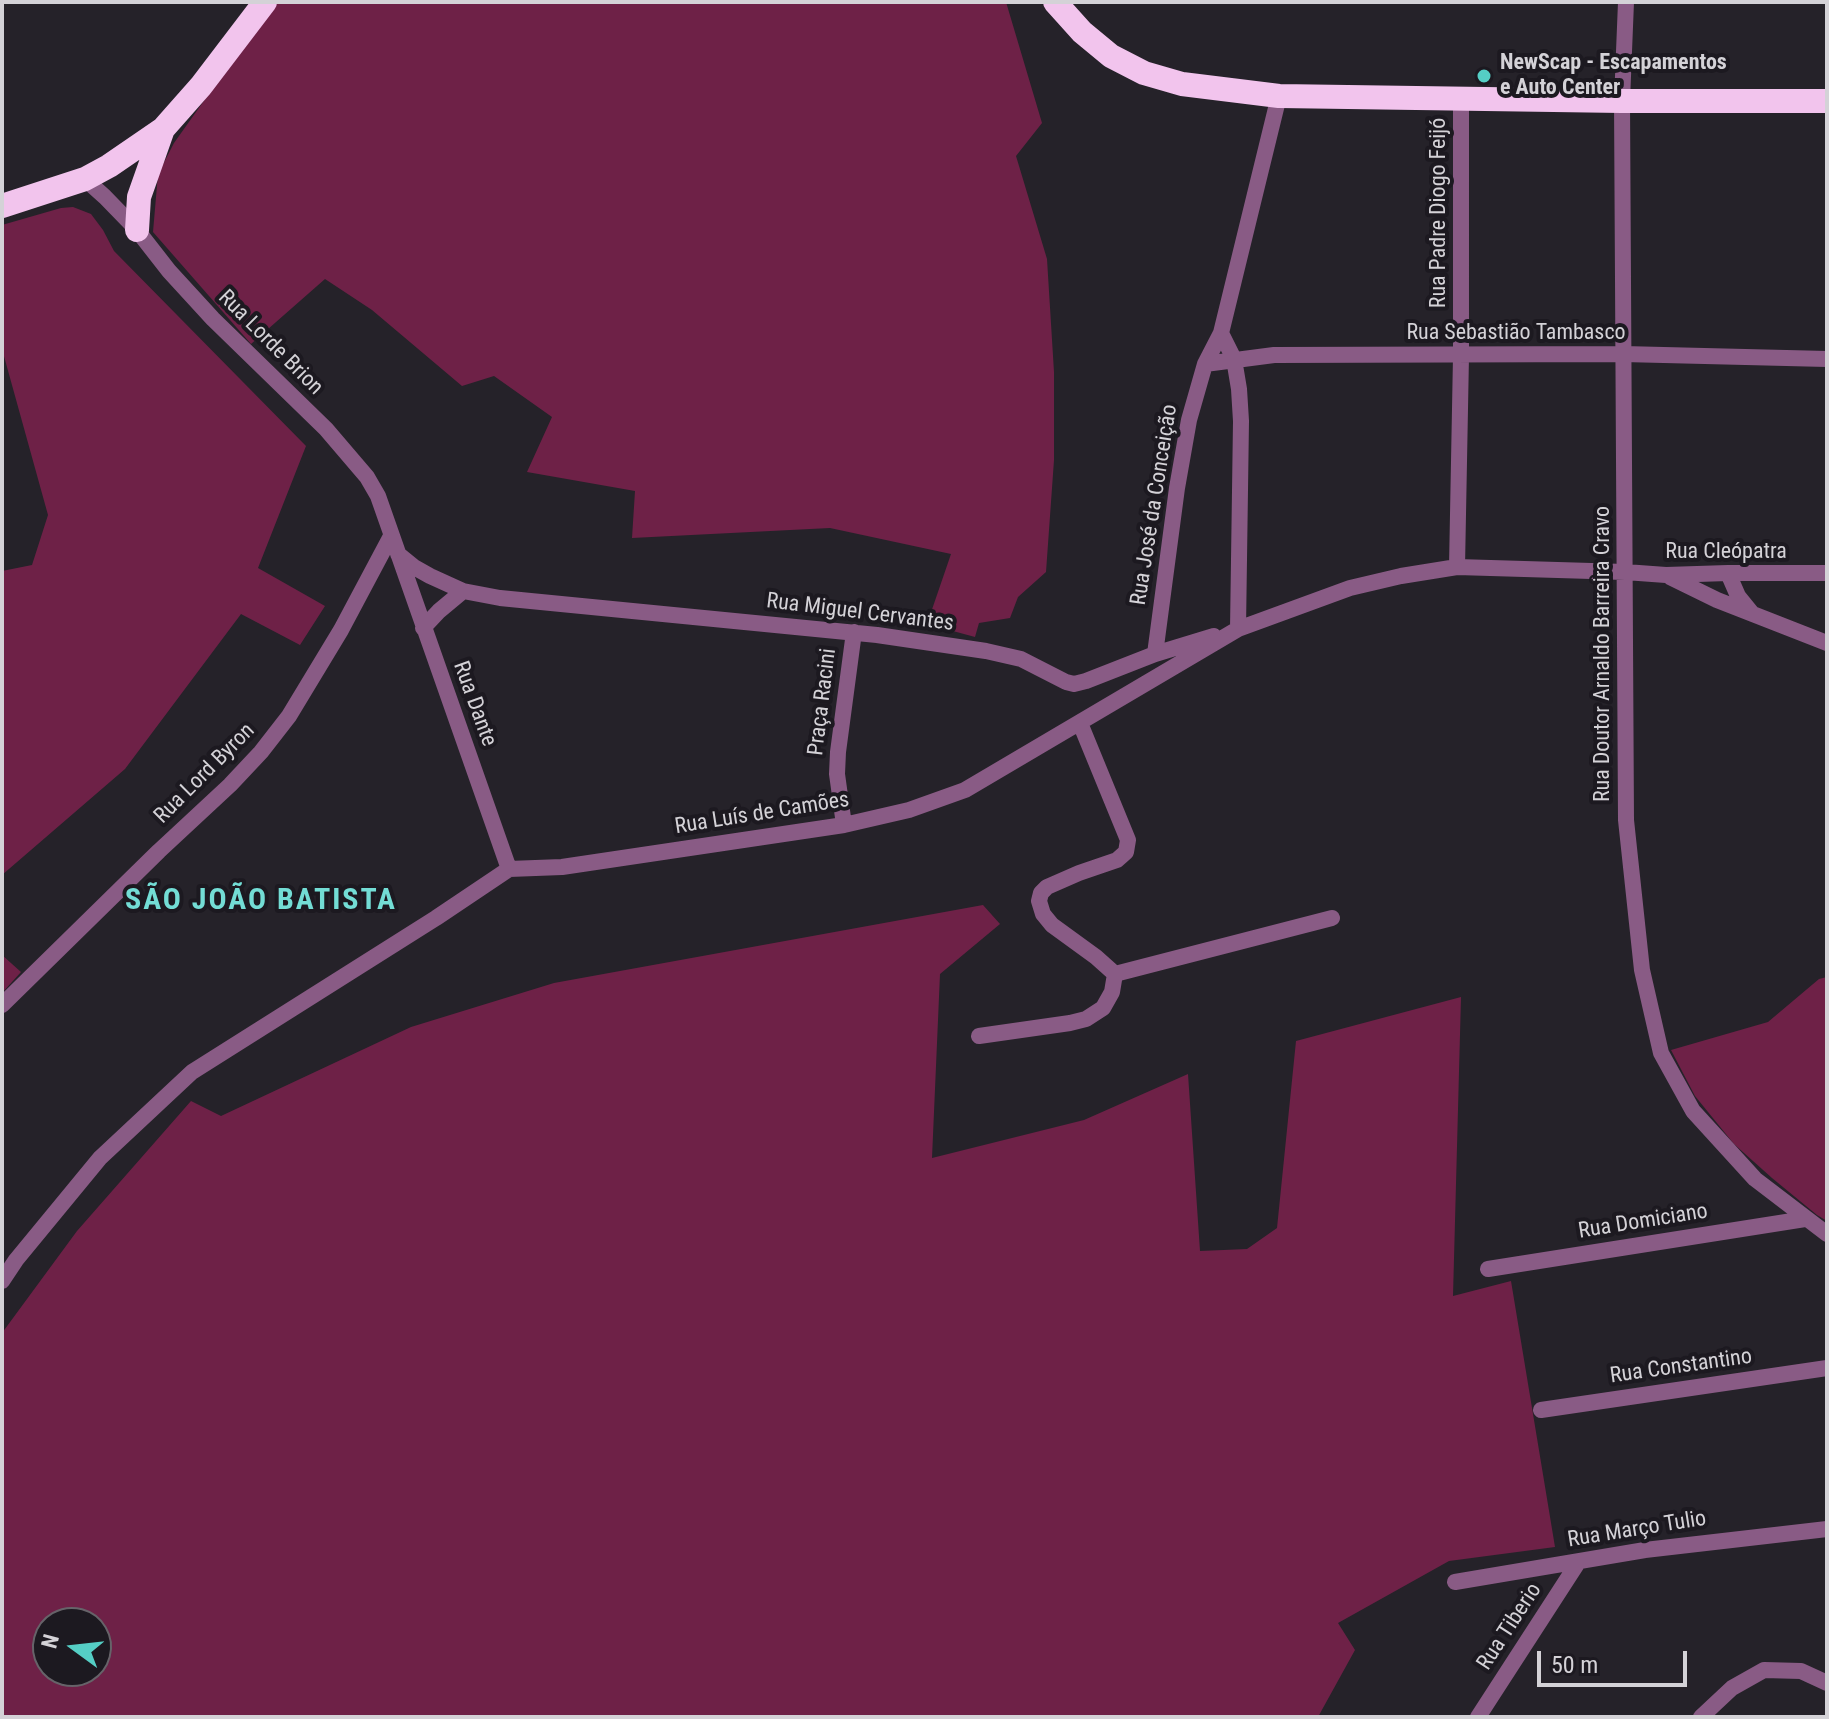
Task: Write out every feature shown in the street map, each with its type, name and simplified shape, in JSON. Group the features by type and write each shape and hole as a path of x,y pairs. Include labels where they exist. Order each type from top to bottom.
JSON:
{"highway":[{"path":"2,206 85,179 163,129 201,86 265,2"},
{"path":"1055,2 1082,32 1111,56 1144,73 1182,84 1279,96 1827,101"},
{"path":"137,230 139,197 163,129"}],"street":[{"name":"Rua Doutor Arnaldo Barreira Cravo","path":"1626,2 1622,101 1626,820 1642,970 1661,1053 1693,1111 1755,1179 1827,1234"},
{"name":"Rua José da Conceição","path":"1155,654 1189,420 1205,364 1221,333 1279,96"},
{"name":"Rua Padre Diogo Feijó","path":"1457,567 1461,98"},
{"name":"Rua Lorde Brion","path":"85,179 137,230 213,319 354,459 378,496 398,554"},
{"path":"1221,333 1234,359 1241,421 1238,629"},
{"name":"Rua Sebastião Tambasco","path":"1205,364 1274,355 1623,354 1827,359"},
{"name":"Rua Lord Byron","path":"2,1005 261,752 289,716 341,630 391,536"},
{"name":"Rua Miguel Cervantes","path":"398,554 414,567 463,591 500,598 854,632 986,651 1021,659 1074,684 1155,654 1238,629"},
{"name":"Rua Dante","path":"398,554 509,869"},
{"name":"Rua Luís de Camões","path":"509,869 562,867 844,825 909,810 965,790 1238,629 1350,588 1457,567 1625,572"},
{"name":"Rua Cleópatra","path":"1625,572 1666,575 1827,573"},
{"path":"1728,573 1738,596 1752,613"},
{"path":"1666,575 1717,600 1827,643"},
{"path":"423,628 463,591"},
{"name":"Praça Racini","path":"844,825 837,774 838,752 854,632"},
{"path":"1080,723 1128,840 1126,852 1117,860 1047,887 1039,901 1043,914 1052,925 1115,974"},
{"path":"2,1281 100,1158 192,1072 509,869"},
{"path":"1115,974 1332,918"},
{"path":"979,1036 1086,1019 1103,1008 1112,992 1115,974"},
{"name":"Rua Domiciano","path":"1488,1269 1805,1219"},
{"path":"2,1248 16,1260"},
{"name":"Rua Constantino","path":"1541,1410 1827,1368"},
{"name":"Rua Março Tulio","path":"1455,1582 1645,1550 1827,1529"},
{"name":"Rua Tiberio","path":"1478,1717 1579,1561"},
{"path":"1701,1717 1732,1688 1764,1670 1801,1671 1827,1683"}],"shaded area":[{"path":"274,2 1006,2 1042,123 1016,156 1047,259 1054,372 1054,460 1046,572 1018,597 1010,618 979,623 975,637 927,624 951,554 830,528 632,538 635,491 527,472 552,417 494,376 462,386 372,310 325,279 251,344 153,232 158,174 174,143"},
{"path":"73,207 91,214 114,251 306,446 258,568 325,606 300,645 241,614 125,769 2,875 2,571 32,565 48,515 2,349 2,225"},
{"path":"983,905 1000,924 940,974 932,1158 1084,1120 1188,1074 1200,1251 1247,1249 1277,1228 1296,1041 1461,997 1453,1296 1511,1281 1555,1547 1449,1561 1338,1623 1355,1650 1318,1717 2,1717 2,1333 77,1231 191,1101 221,1116 411,1027 554,983"},
{"path":"2,955 21,972 2,993"},
{"path":"1827,977 1827,1221 1734,1144 1695,1096 1671,1050 1768,1022 1819,979"}],"place":[{"name":"NewScap - Escapamentos e Auto Center","path":"1484,76"}],"district":[{"name":"SÃO JOÃO BATISTA","path":"261,901"}]}
